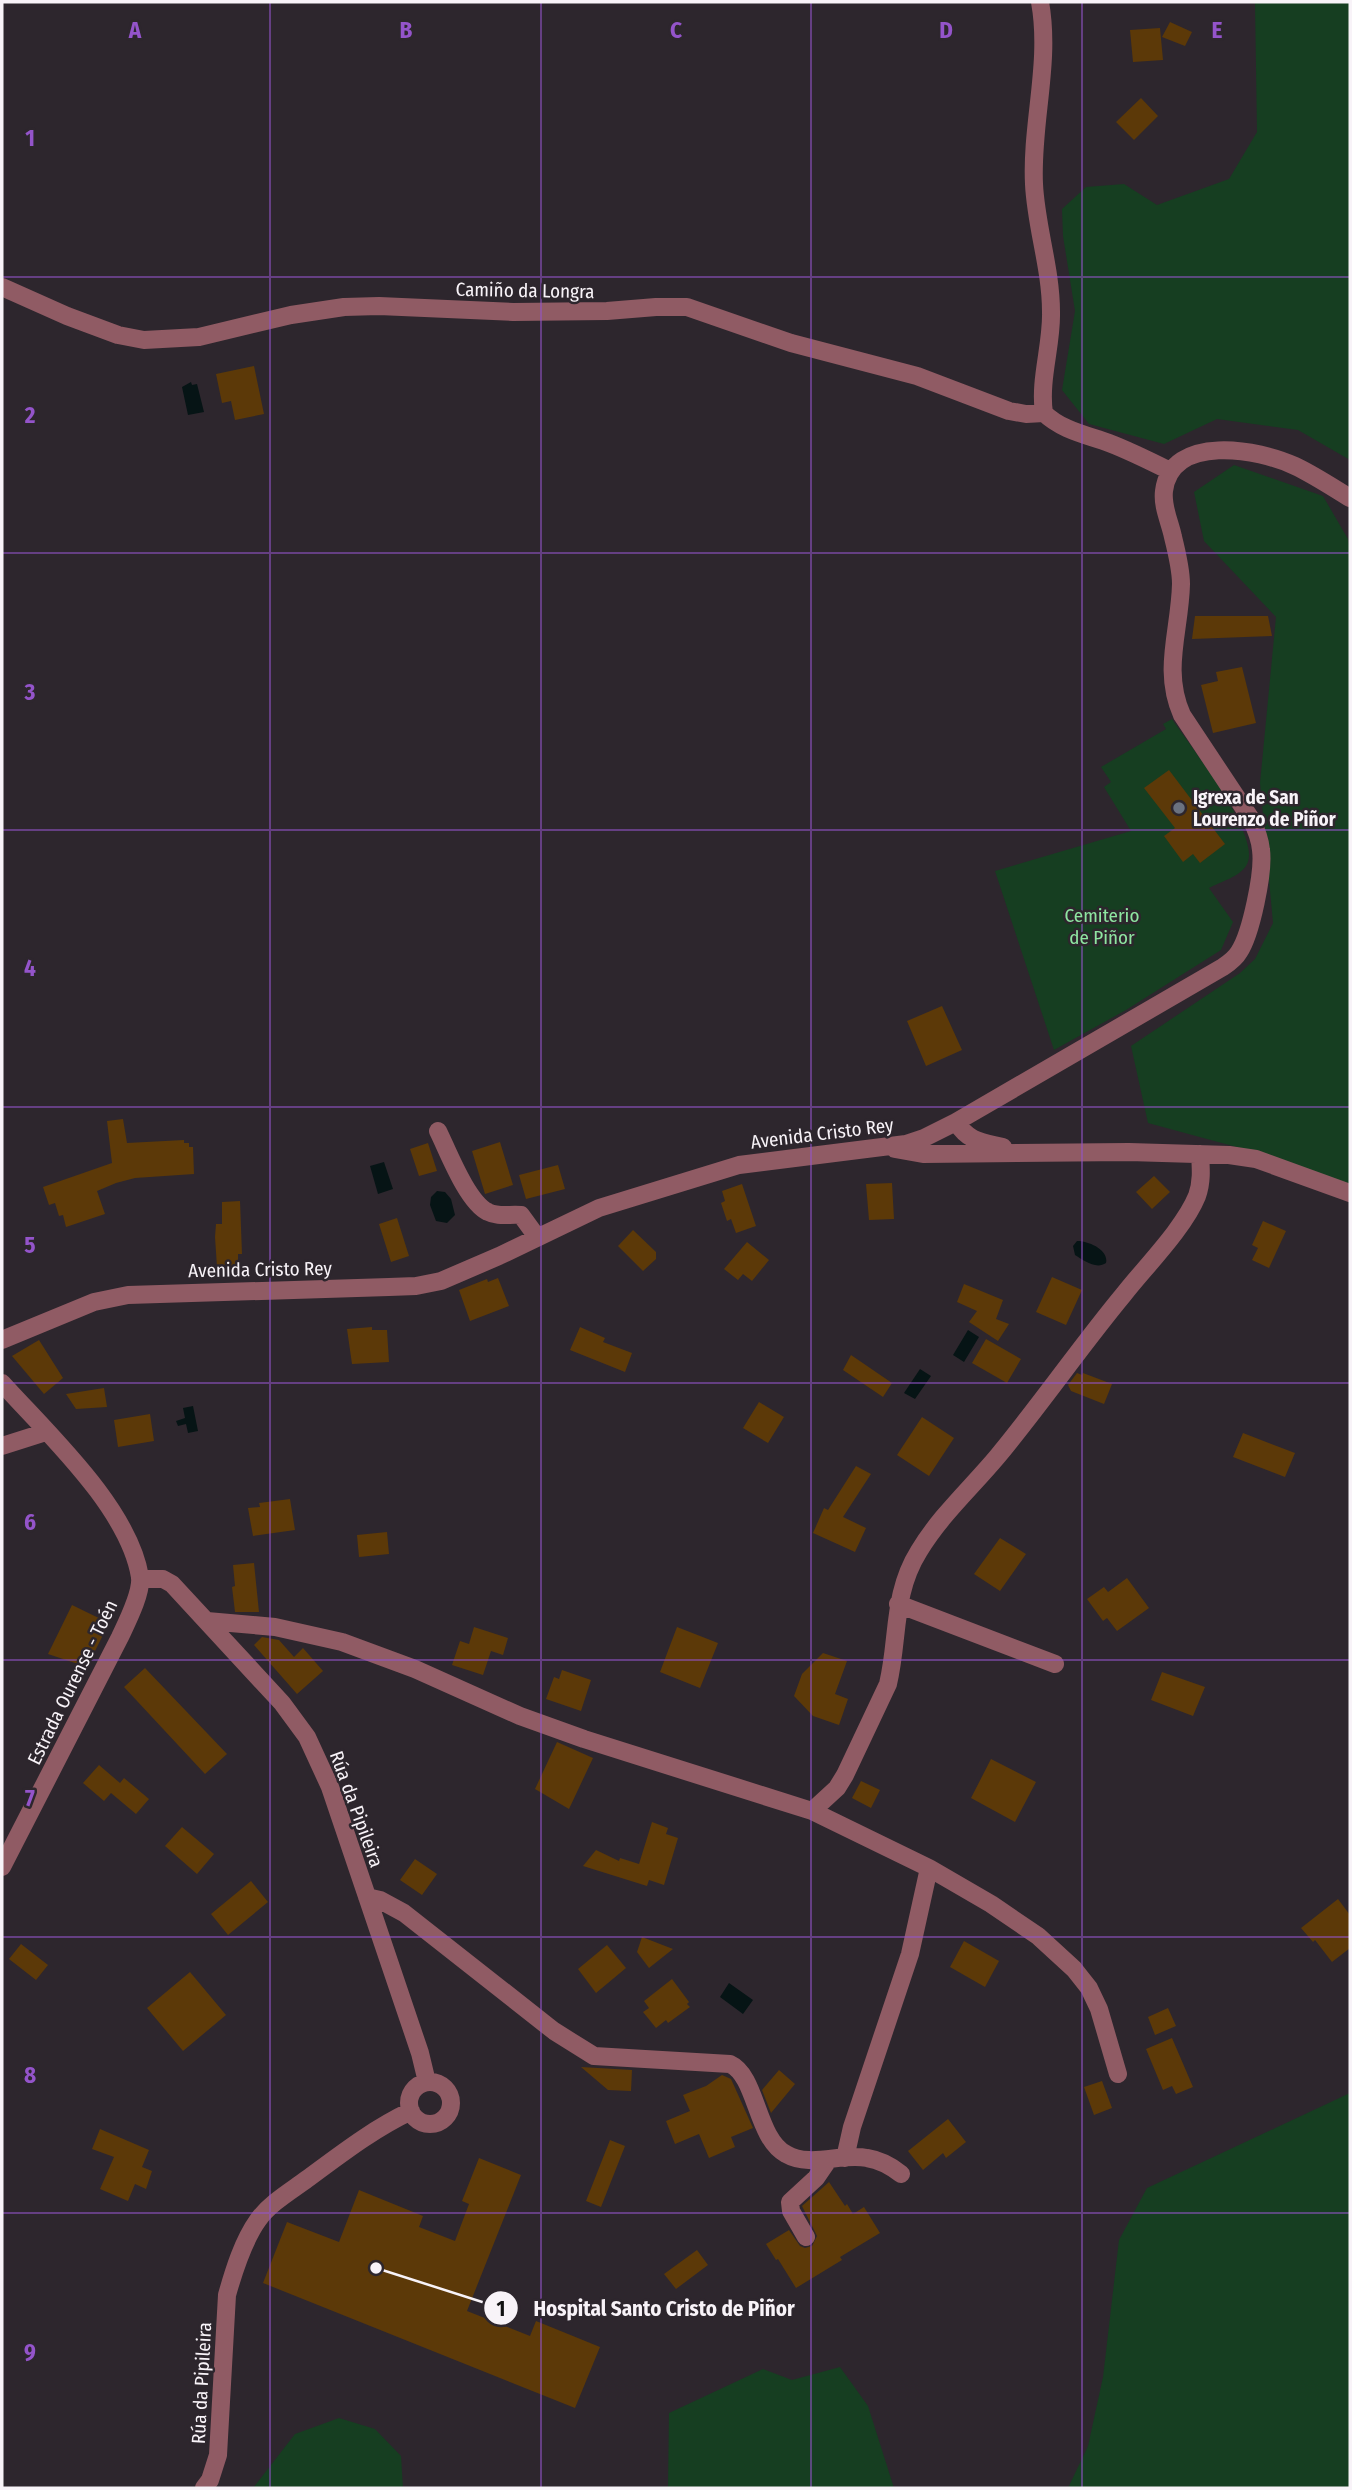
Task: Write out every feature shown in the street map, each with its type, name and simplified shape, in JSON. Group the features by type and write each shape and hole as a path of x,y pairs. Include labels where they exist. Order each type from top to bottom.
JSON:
{"street":[{"path":"1040,2 1043,60 1033,163 1034,186 1050,288 1051,312 1043,393 1044,413 1063,427 1111,444 1170,471 1182,460 1196,453 1213,450 1253,454 1293,465 1350,498"},
{"name":"Camiño da Longra","path":"2,287 67,316 118,335 144,340 199,337 344,307 513,312 687,307 791,343 917,376 1009,411 1044,413"},
{"name":"Avenida Cristo Rey","path":"2,1340 94,1302 128,1295 416,1286 441,1281 615,1201 739,1165 888,1148 924,1139 1223,967 1240,951 1246,937 1261,867 1261,852 1258,834 1240,799 1182,715 1174,698 1171,682 1181,585 1179,561 1164,505 1166,481 1170,471"},
{"path":"956,1122 971,1139 1031,1154"},
{"path":"438,1131 478,1205 489,1213 521,1215 537,1237"},
{"path":"888,1148 923,1154 1129,1152 1228,1155 1256,1159 1350,1193"},
{"path":"812,1811 836,1788 845,1775 888,1684 898,1604 921,1546 998,1455 1186,1216 1201,1182 1200,1154"},
{"path":"2,1383 96,1490 121,1525 140,1579"},
{"path":"2,1446 46,1432"},
{"name":"Rúa da Pipileira","path":"140,1579 163,1579 172,1584 282,1703 307,1737 330,1787 420,2053 427,2082"},
{"name":"Estrada Ourense - Toén","path":"2,1867 120,1637 132,1609 140,1579"},
{"path":"898,1604 1055,1664"},
{"path":"207,1621 275,1627 330,1638 584,1740 812,1811 929,1868 991,1904 1038,1936 1074,1969 1089,1988 1100,2009 1118,2074"},
{"path":"806,2237 791,2211 790,2202 837,2158 856,2114 910,1954 929,1868"},
{"path":"367,1897 397,1909 554,2031 594,2056 724,2063 736,2067 744,2076 763,2124 778,2148 792,2157 868,2158 901,2174"},
{"path":"427,2082 435,2082 446,2089 451,2103 442,2120 430,2124 418,2119 411,2111 411,2094 415,2088 427,2082"},
{"name":"Rúa da Pipileira","path":"204,2488 210,2480 218,2455 227,2295 253,2228 258,2219 282,2197 368,2134 411,2111"}],"green space":[{"path":"1255,2 1350,2 1350,460 1298,430 1217,419 1164,444 1089,424 1062,390 1075,311 1063,236 1062,209 1086,187 1124,184 1157,205 1229,179 1257,132"},
{"path":"1234,465 1323,496 1348,539 1350,551 1350,1185 1255,1152 1148,1123 1131,1046 1240,973 1255,959 1273,923 1260,783 1276,617 1204,541 1194,492"},
{"name":"Cemiterio de Piñor","path":"1172,719 1222,792 1245,835 1249,853 1246,866 1234,876 1209,888 1233,922 1221,950 1126,1010 1054,1050 995,871 1131,831 1104,787 1111,782 1101,767 1166,729 1163,724"},
{"path":"1350,2093 1350,2488 1068,2488 1088,2446 1103,2377 1119,2240 1147,2188"},
{"path":"840,2367 868,2406 894,2488 668,2488 669,2413 763,2369 792,2380"},
{"path":"339,2418 375,2429 401,2456 403,2488 253,2488 295,2434"}],"shaded area":[{"path":"191,382 192,385 197,384 204,412 188,415 182,387"},
{"path":"384,1162 393,1189 378,1194 370,1166"},
{"path":"437,1191 445,1192 451,1199 455,1215 447,1223 436,1221 430,1205 431,1197"},
{"path":"1077,1241 1101,1250 1106,1263 1094,1265 1075,1255 1073,1246"},
{"path":"968,1330 979,1337 964,1362 953,1355"},
{"path":"920,1369 931,1376 915,1399 904,1393"},
{"path":"193,1406 198,1431 188,1433 186,1424 178,1426 176,1421 185,1418 183,1408"},
{"path":"729,1983 753,2000 743,2014 720,1997"}],"building":[{"path":"1170,22 1192,32 1185,46 1162,37"},
{"path":"1160,28 1163,60 1133,62 1130,30"},
{"path":"1141,98 1158,116 1134,140 1116,122"},
{"path":"254,366 264,414 235,420 231,401 222,403 216,374"},
{"path":"1195,616 1268,616 1272,636 1192,639"},
{"path":"1242,667 1256,723 1213,733 1201,685 1218,681 1216,672"},
{"name":"Igrexa de San Lourenzo de Piñor","path":"1169,770 1225,844 1200,863 1193,854 1183,862 1164,836 1175,828 1144,788"},
{"path":"942,1006 962,1050 926,1066 907,1021"},
{"path":"123,1119 127,1143 184,1140 184,1143 189,1143 189,1147 193,1147 194,1174 135,1178 116,1183 97,1191 105,1214 66,1227 63,1215 59,1216 55,1203 49,1205 43,1187 112,1163 107,1121"},
{"path":"500,1142 513,1185 485,1194 472,1151"},
{"path":"428,1143 437,1171 419,1176 410,1149"},
{"path":"558,1165 565,1189 526,1199 519,1175"},
{"path":"1154,1176 1170,1192 1152,1209 1136,1192"},
{"path":"892,1183 894,1219 869,1220 866,1184"},
{"path":"742,1184 756,1226 736,1233 731,1219 727,1221 721,1203 725,1201 722,1191"},
{"path":"240,1201 242,1254 238,1254 238,1267 217,1267 216,1224 222,1224 222,1202"},
{"path":"397,1218 409,1256 391,1262 379,1224"},
{"path":"1263,1221 1286,1231 1269,1268 1252,1260 1258,1248 1252,1245"},
{"path":"633,1230 656,1252 656,1259 643,1271 618,1246"},
{"path":"747,1242 769,1260 752,1281 743,1274 738,1280 724,1269"},
{"path":"1052,1277 1082,1290 1066,1325 1036,1312"},
{"path":"498,1278 509,1306 470,1321 459,1290 487,1279 488,1282"},
{"path":"964,1284 1003,1300 996,1319 1009,1324 998,1341 969,1322 977,1311 957,1302"},
{"path":"372,1327 372,1330 387,1330 389,1362 352,1364 347,1329"},
{"path":"580,1327 605,1338 603,1342 632,1353 625,1372 570,1350"},
{"path":"986,1339 1021,1359 1007,1383 972,1363"},
{"path":"39,1340 63,1378 44,1394 12,1356"},
{"path":"851,1355 892,1383 883,1397 843,1370"},
{"path":"1077,1373 1112,1384 1104,1404 1071,1391 1068,1385"},
{"path":"104,1388 107,1407 76,1409 66,1394"},
{"path":"759,1402 784,1417 768,1443 743,1428"},
{"path":"150,1414 154,1441 118,1447 114,1420"},
{"path":"922,1417 954,1438 929,1476 897,1455"},
{"path":"1243,1433 1295,1453 1285,1477 1233,1457"},
{"path":"856,1466 871,1474 843,1517 866,1528 855,1552 813,1533 824,1508 828,1510"},
{"path":"290,1499 295,1530 253,1536 248,1508 260,1507 259,1503"},
{"path":"387,1532 389,1554 359,1557 357,1535"},
{"path":"1000,1538 1026,1554 1000,1591 974,1574"},
{"path":"254,1563 259,1612 235,1612 233,1565"},
{"path":"1127,1578 1149,1608 1117,1631 1107,1618 1103,1621 1087,1599 1104,1587 1108,1592"},
{"path":"72,1605 109,1623 87,1667 48,1654"},
{"path":"474,1627 508,1638 503,1655 491,1651 483,1675 452,1665 460,1641 469,1644"},
{"path":"677,1627 718,1643 700,1688 660,1672"},
{"path":"262,1637 279,1640 294,1657 303,1648 323,1671 297,1694 254,1645"},
{"path":"823,1653 847,1661 835,1694 848,1699 839,1725 813,1716 794,1696 802,1674"},
{"path":"145,1668 227,1754 205,1774 124,1687"},
{"path":"562,1670 591,1680 581,1711 546,1699 554,1677 559,1679"},
{"path":"1162,1672 1205,1687 1193,1716 1151,1700"},
{"path":"557,1742 593,1758 569,1809 535,1789"},
{"path":"991,1759 1036,1782 1015,1822 971,1798"},
{"path":"99,1765 120,1783 124,1778 149,1799 136,1814 111,1793 104,1801 83,1783"},
{"path":"861,1781 880,1790 871,1808 852,1798"},
{"path":"652,1822 668,1828 666,1834 678,1838 664,1885 649,1880 647,1886 583,1866 596,1850 619,1861 620,1858 639,1864"},
{"path":"182,1827 214,1854 197,1874 165,1846"},
{"path":"415,1859 437,1874 422,1895 400,1880"},
{"path":"251,1881 268,1902 228,1935 211,1914"},
{"path":"1338,1899 1350,1915 1350,1948 1332,1962 1315,1940 1313,1942 1301,1928"},
{"path":"642,1937 673,1949 649,1968 637,1952"},
{"path":"964,1941 999,1961 985,1987 950,1967"},
{"path":"21,1944 48,1965 36,1980 9,1959"},
{"path":"607,1945 626,1968 596,1993 578,1969"},
{"path":"190,1972 226,2015 183,2051 147,2008"},
{"path":"672,1979 690,2007 656,2028 643,2012 649,2008 644,2001"},
{"path":"1168,2008 1176,2026 1155,2035 1148,2017"},
{"path":"1172,2038 1193,2087 1176,2094 1172,2086 1163,2090 1146,2049"},
{"path":"581,2067 632,2070 631,2091 608,2090"},
{"path":"779,2070 795,2084 771,2113 762,2090"},
{"path":"722,2075 731,2079 753,2128 731,2137 735,2147 709,2158 699,2134 675,2144 666,2121 690,2111 683,2095 706,2086"},
{"path":"1102,2081 1112,2108 1094,2115 1084,2087"},
{"path":"948,2119 966,2142 946,2158 943,2153 923,2170 908,2151"},
{"path":"100,2129 149,2150 142,2167 152,2171 146,2189 135,2184 128,2201 100,2189 114,2157 92,2149"},
{"path":"610,2140 625,2146 601,2207 586,2201"},
{"path":"479,2158 521,2175 467,2311 530,2336 536,2321 600,2347 575,2408 263,2283 287,2222 339,2242 359,2190 423,2216 419,2227 455,2241 469,2204 462,2201"},
{"path":"829,2182 853,2214 864,2207 880,2233 796,2288 766,2244 789,2230 800,2246 812,2246 817,2236 802,2206"},
{"path":"697,2250 708,2265 676,2289 664,2274"}],"place":[{"name":"Igrexa de San Lourenzo de Piñor","path":"1179,808"},
{"name":"Hospital Santo Cristo de Piñor","path":"376,2268"}]}
